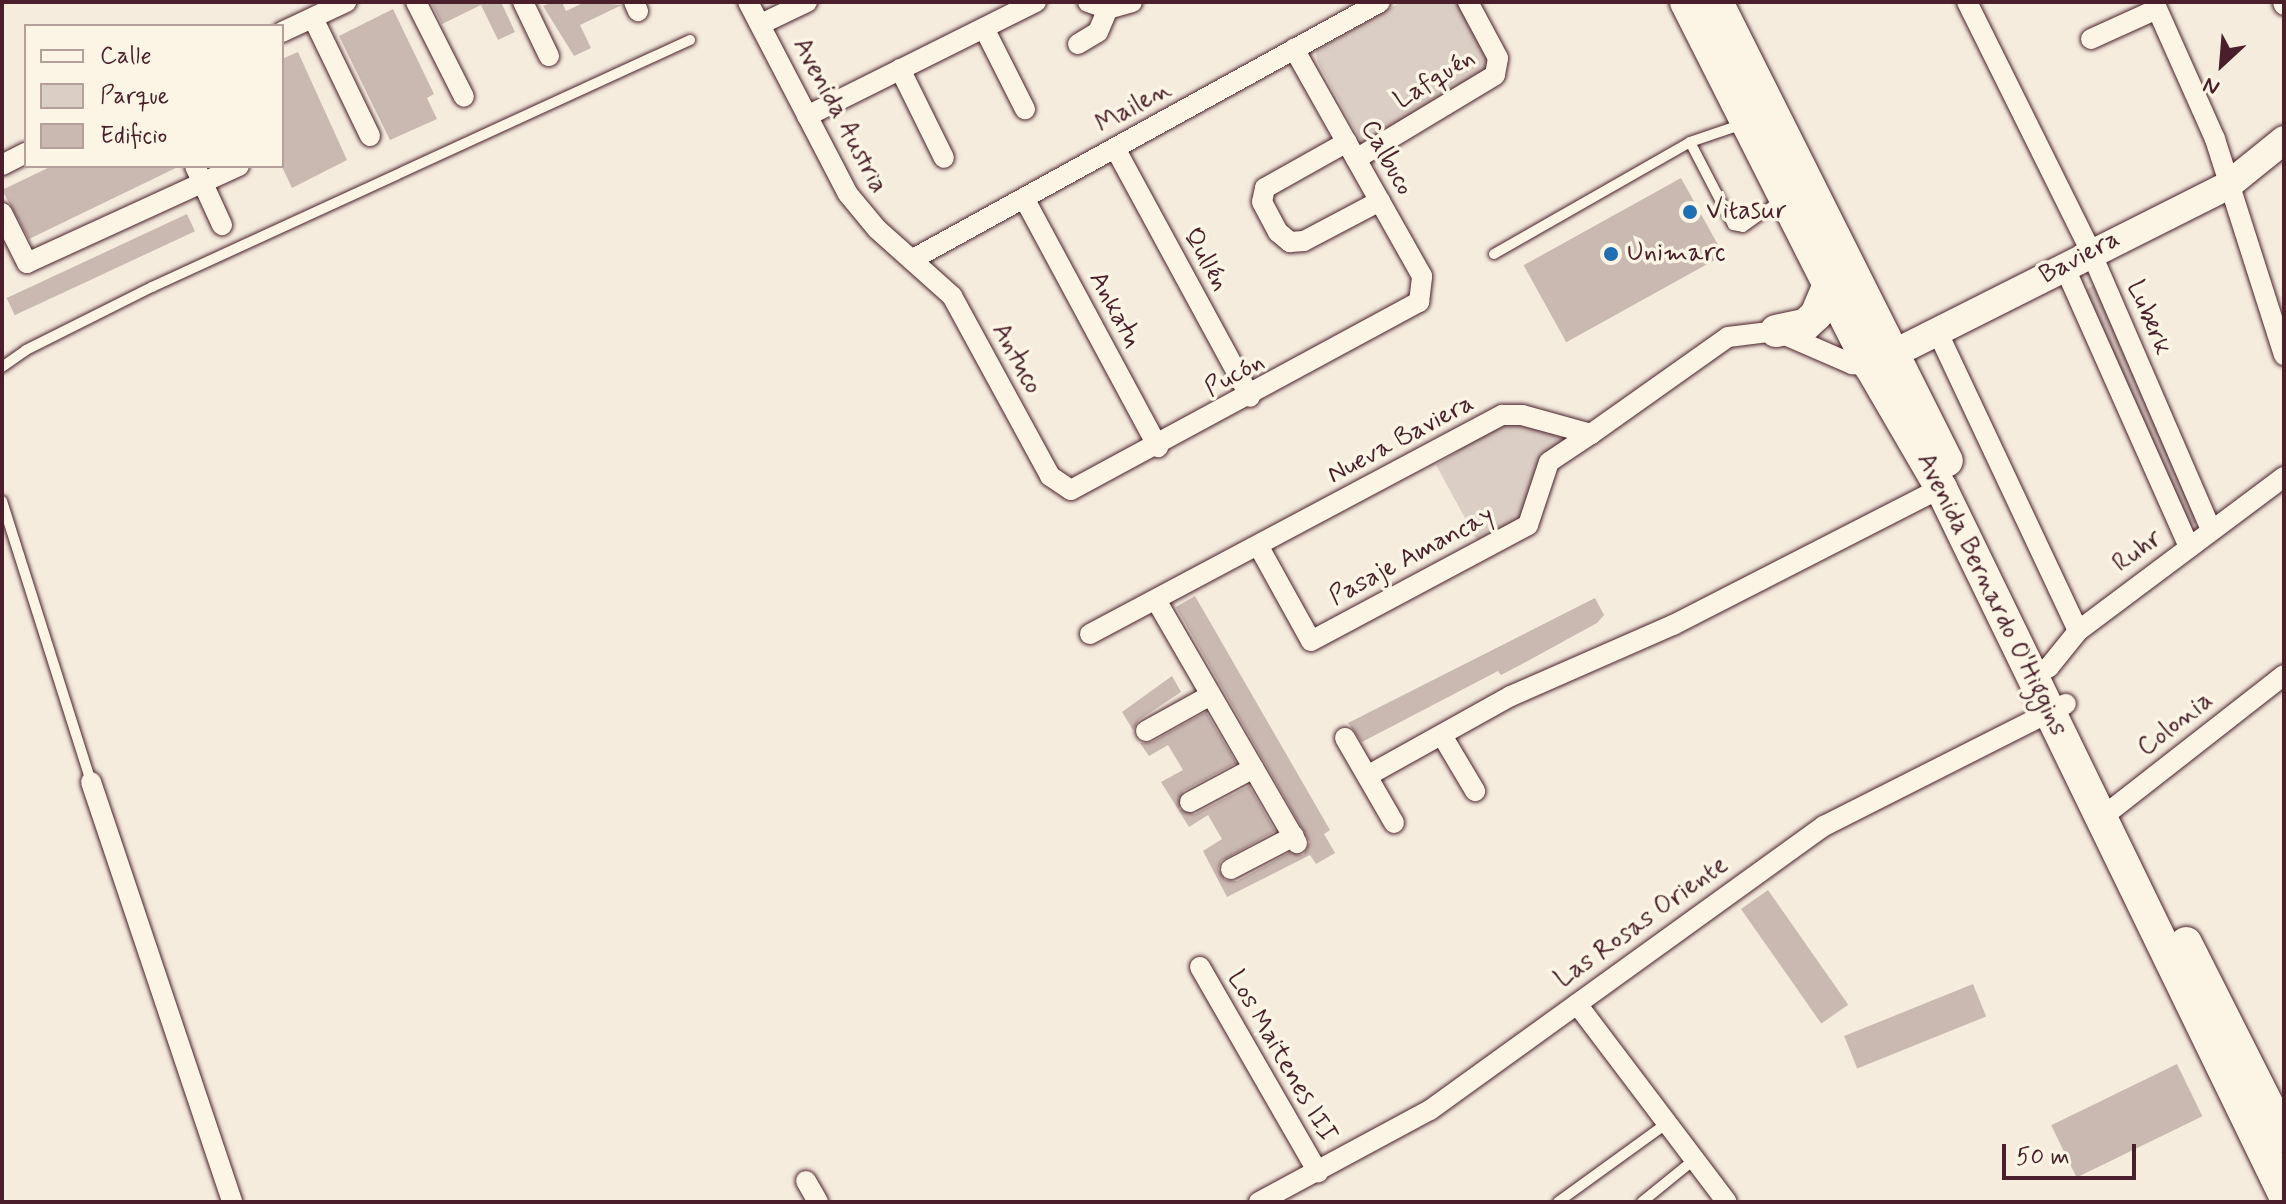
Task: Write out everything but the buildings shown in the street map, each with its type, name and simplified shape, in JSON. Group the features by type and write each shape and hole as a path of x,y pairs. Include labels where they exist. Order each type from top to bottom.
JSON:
{"main road":[{"name":"Avenida Bernardo O'Higgins","path":"1686,2 1761,117 2041,672 2284,1194"},
{"name":"Avenida Bernardo O'Higgins","path":"1717,2 1761,117 1784,198 1829,285 1882,360 1941,488 2041,672"},
{"path":"1776,331 1805,325 1816,315 1829,285"},
{"name":"Avenida Bernardo O'Higgins","path":"2108,811 2284,1137"}],"street":[{"path":"284,31 346,2"},
{"path":"416,2 464,97"},
{"path":"523,2 549,56"},
{"name":"Avenida Austria","path":"748,2 848,194 877,229 913,259"},
{"name":"Avenida Austria","path":"756,2 761,24"},
{"path":"761,24 807,2"},
{"path":"807,116 1036,2"},
{"path":"1088,2 1108,9 1132,2"},
{"name":"Mailen","path":"913,259 1380,2"},
{"name":"Lafquén","path":"1380,201 1295,243 1281,236 1264,206 1265,188 1352,150 1491,79 1498,70 1498,58 1468,2"},
{"name":"Luberk","path":"1967,2 2090,250 2211,529"},
{"path":"2091,39 2155,6 2207,118 2227,186 2278,325 2284,355"},
{"path":"1078,44 1098,32 1108,9"},
{"path":"313,18 370,136"},
{"path":"984,28 1025,109"},
{"name":"Calbuco","path":"1294,49 1422,276 1422,295"},
{"path":"900,69 944,158"},
{"name":"Baviera","path":"1882,360 2090,250 2227,186 2284,140"},
{"name":"Qullén","path":"1115,148 1250,397"},
{"path":"2,165 24,154"},
{"path":"2,213 27,263 199,174 229,168"},
{"path":"199,174 222,225"},
{"name":"Ankatu","path":"1024,198 1158,447"},
{"name":"Antuco","path":"913,259 952,296 1050,476 1065,489"},
{"path":"2064,266 2189,547"},
{"name":"Pucón","path":"1065,489 1084,488 1413,308 1422,295"},
{"path":"1591,434 1728,337 1776,331 1852,364 1882,360"},
{"path":"1938,333 2078,631"},
{"name":"Nueva Baviera","path":"1090,634 1259,547 1502,415 1522,415 1591,434"},
{"name":"Pasaje Amancay","path":"1259,547 1311,641 1528,525 1549,462 1591,434"},
{"name":"Ruhr","path":"2041,672 2078,631 2284,477"},
{"path":"1367,776 1443,737 1511,696 1673,625 1941,488"},
{"path":"1156,600 1296,840 1231,869"},
{"name":"Colonia","path":"2108,811 2284,675"},
{"path":"1146,731 1211,695"},
{"name":"Las Rosas Oriente","path":"1272,1199 1414,1120 1824,826 2058,708"},
{"path":"1443,737 1475,791"},
{"path":"1345,738 1394,823"},
{"path":"1190,802 1254,768"},
{"path":"91,782 232,1202"},
{"name":"Los Maitenes III","path":"1200,967 1318,1172"},
{"path":"1577,1004 1727,1202"},
{"path":"806,1181 818,1202"}],"lane":[{"path":"2,367 26,350 152,287 690,40"},
{"path":"1494,254 1690,142 1761,117"},
{"path":"1690,142 1733,225 1743,227 1784,198"},
{"path":"2,501 91,782"},
{"path":"1558,1202 1667,1123"},
{"path":"1642,1202 1695,1159"}],"green space":[{"path":"1401,2 1459,2 1491,63 1487,72 1362,143 1317,61 1316,51"},
{"path":"2096,284 2197,522 2185,529 2082,292"},
{"path":"1519,422 1570,439 1541,456 1524,517 1477,540 1436,465 1496,427"}],"place":[{"name":"Vitasur","path":"1690,212"},
{"name":"Unimarc","path":"1611,254"}]}
